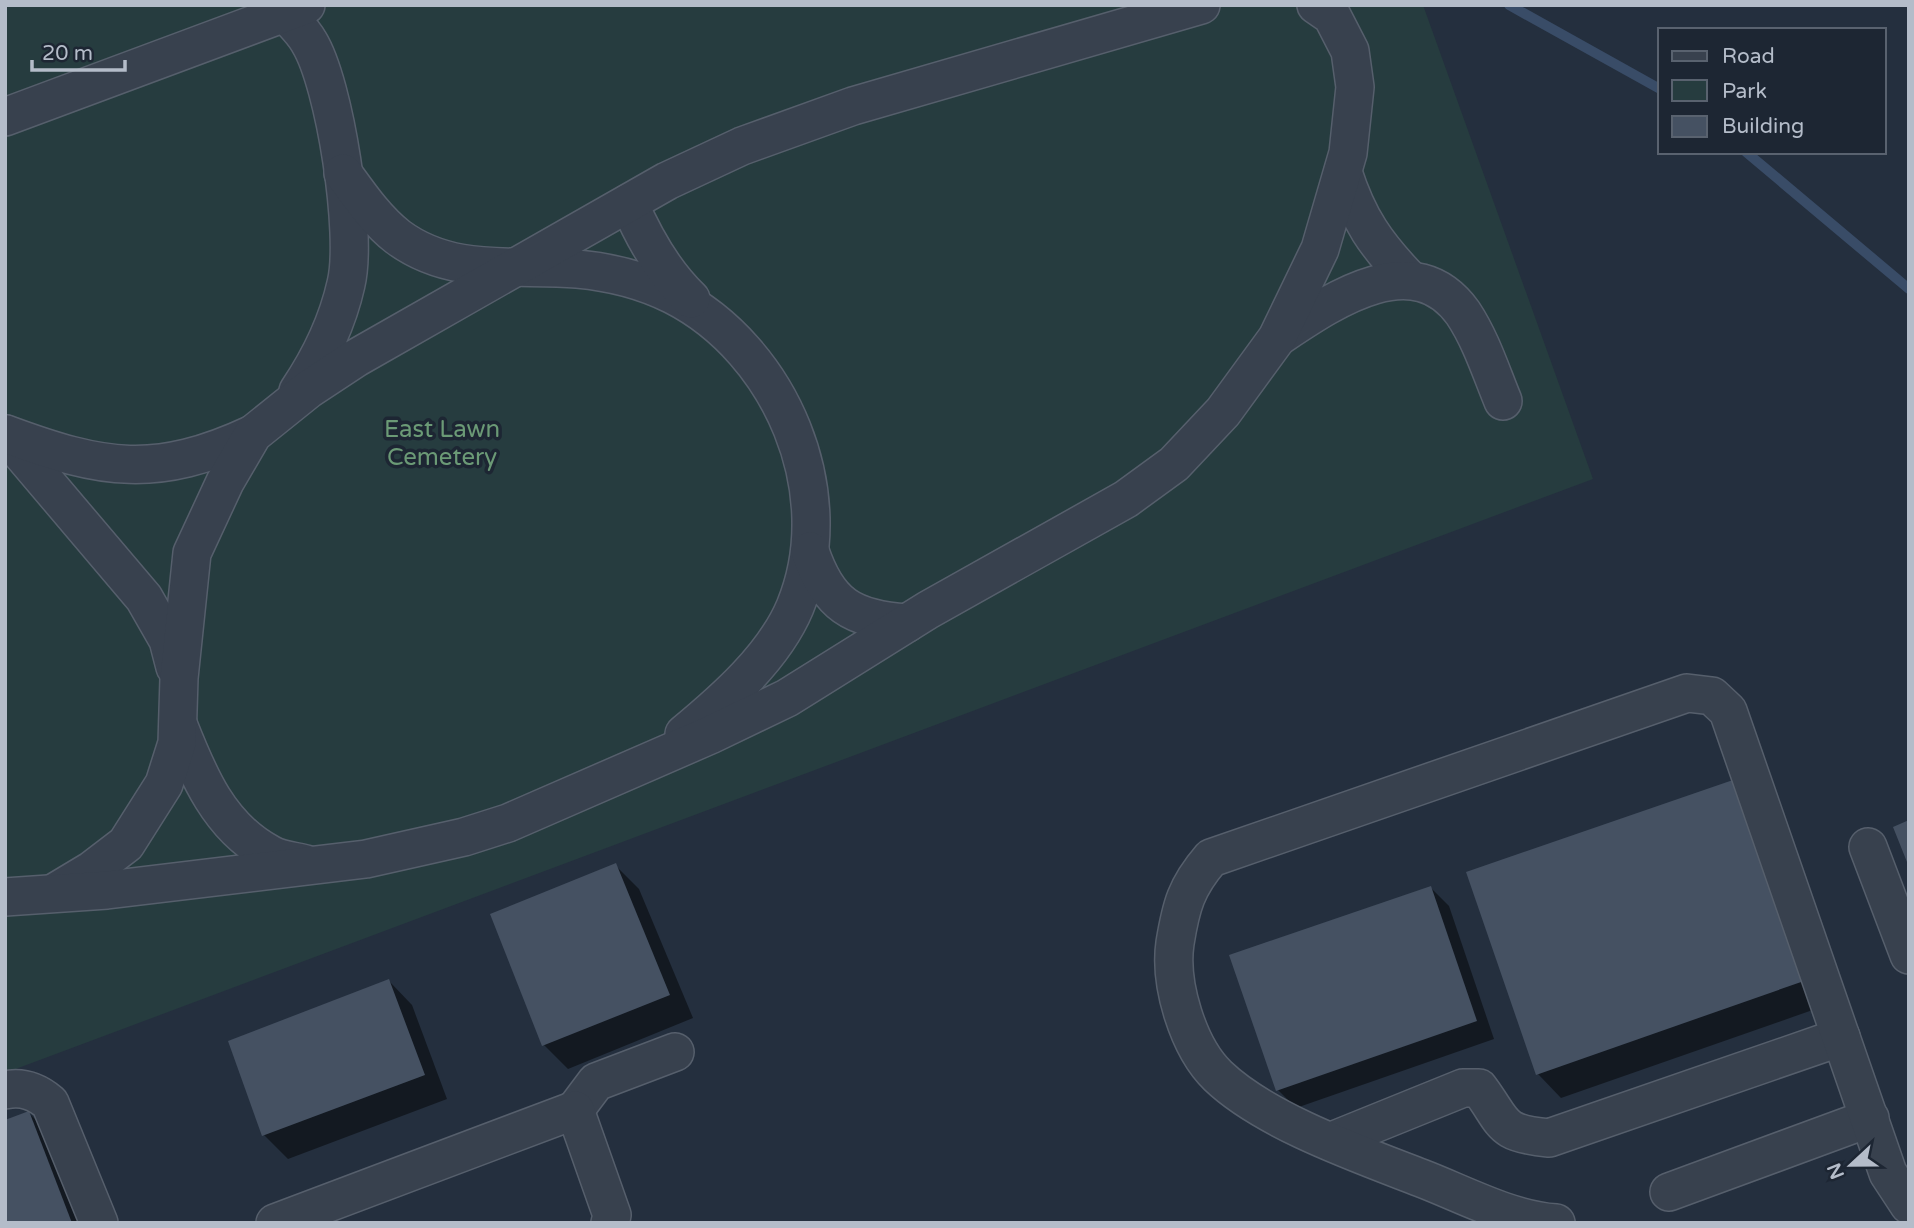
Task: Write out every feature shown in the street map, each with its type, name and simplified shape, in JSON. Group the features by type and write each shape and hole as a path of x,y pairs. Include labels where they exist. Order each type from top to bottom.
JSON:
{"lane":[{"path":"5,897 50,895 317,867 366,859 486,830 652,760 787,698 907,623 1126,499 1174,464 1223,412 1277,338 1320,249 1349,153 1355,87 1350,51 1332,16 1316,5"},
{"path":"5,434 65,456 114,465 166,464 213,453 253,434 356,358 629,203 742,146 853,106 1189,7"},
{"path":"5,117 295,9 323,78 343,173 350,230 347,281 333,329 319,360 288,406"},
{"path":"1343,172 1354,208 1376,245 1410,280"},
{"path":"343,173 370,209 398,236 430,255 467,266 577,269 635,278 674,296 709,317"},
{"path":"629,203 645,236 675,284 709,317 772,388 792,428 803,464 810,505 810,551 794,609 771,646 740,684 652,760"},
{"path":"1277,338 1347,295 1381,281 1410,280 1440,292 1462,312 1480,346 1503,401"},
{"path":"5,434 144,598 168,640 178,678"},
{"path":"50,895 92,870 125,844 164,784 177,743 178,678 192,553 225,481 253,434"},
{"path":"810,551 817,572 849,611 874,621 907,623"},
{"path":"1556,1223 1518,1216 1332,1141 1262,1108 1217,1075 1188,1029 1177,997 1172,961 1179,918 1191,881 1211,858 1687,693 1712,696 1728,711 1888,1173 1909,1205"},
{"path":"177,722 207,792 237,831 271,855 317,867"},
{"path":"1868,847 1909,955"},
{"path":"1332,1141 1463,1088 1479,1088 1500,1122 1523,1136 1549,1138 1841,1037"},
{"path":"275,1223 575,1110 596,1082 676,1052"},
{"path":"5,1090 20,1088 32,1091 50,1104 99,1223"},
{"path":"575,1110 611,1215 610,1223"},
{"path":"1669,1192 1870,1118"}],"green space":[{"name":"East Lawn Cemetery","path":"5,5 1423,5 1593,479 5,1073"}],"building":[{"path":"1733,780 1804,981 1536,1075 1466,872"},
{"path":"1909,820 1909,867 1893,827"},
{"path":"616,863 670,995 542,1046 490,914"},
{"path":"1431,886 1477,1021 1276,1091 1229,955"},
{"path":"389,979 425,1075 262,1136 228,1041"},
{"path":"29,1111 72,1223 5,1223 5,1120"}],"waterway":[{"path":"1509,5 1658,88"},
{"path":"1748,154 1909,289"}]}
